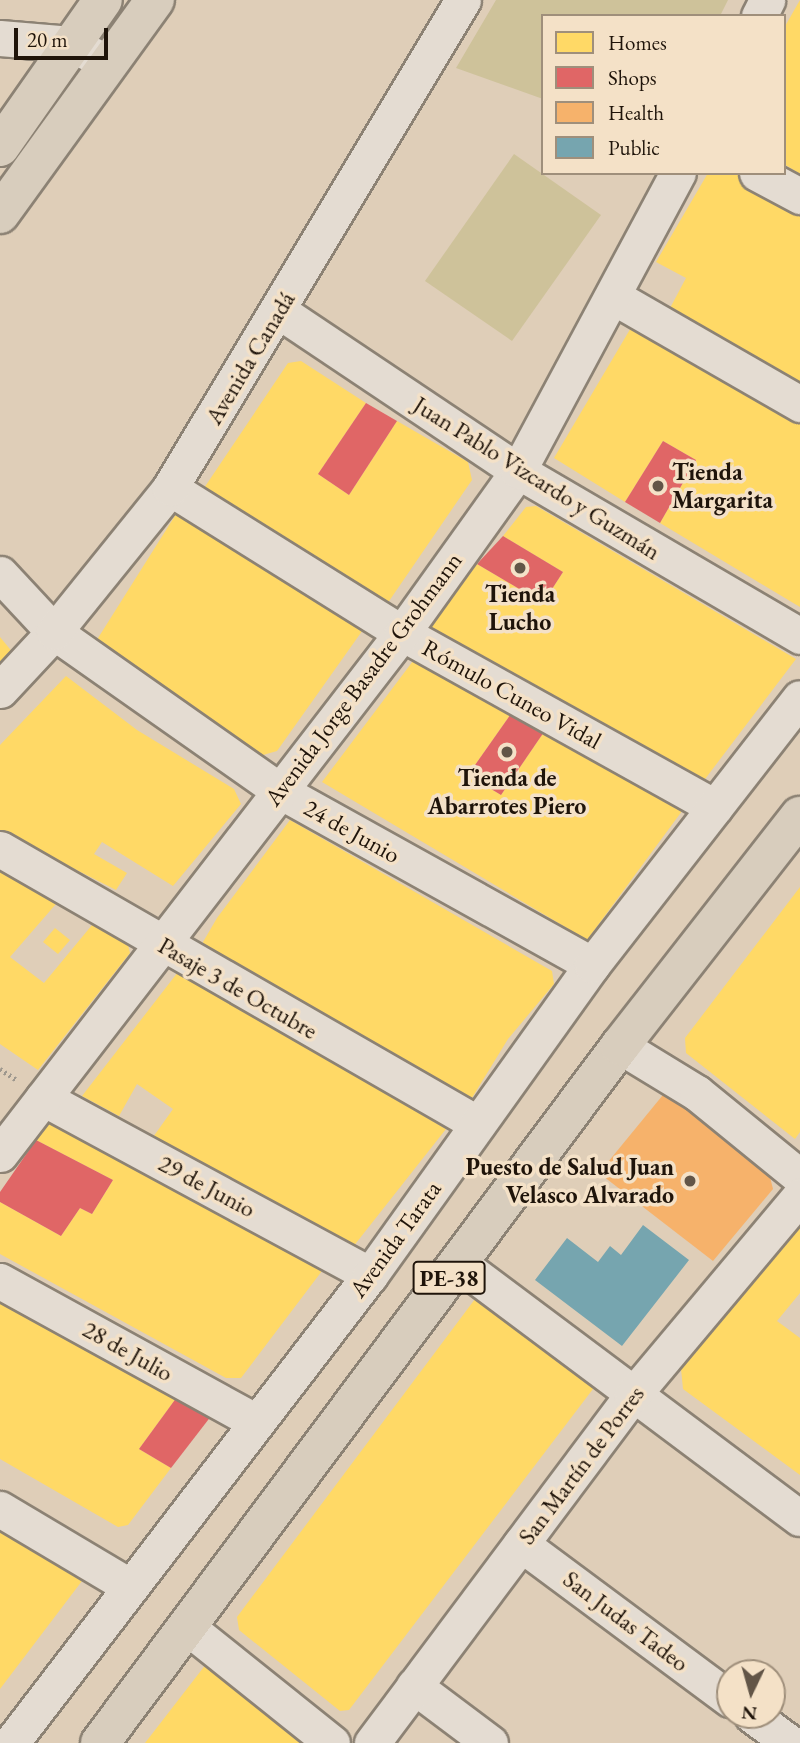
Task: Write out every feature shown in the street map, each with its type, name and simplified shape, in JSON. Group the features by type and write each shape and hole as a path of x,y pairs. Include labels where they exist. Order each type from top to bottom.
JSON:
{"main road":[{"path":"0,148 103,0"},
{"path":"0,214 155,0"},
{"name":"PE-38","path":"100,1743 460,1264 620,1046 800,816"}],"street":[{"name":"Avenida Canadá","path":"0,690 54,632 170,488 279,311 463,0"},
{"path":"0,38 71,44 110,63"},
{"name":"Avenida Jorge Basadre Grohmann","path":"0,1154 159,944 402,632 518,471 614,297 677,175"},
{"path":"761,175 800,196"},
{"path":"614,297 800,404"},
{"name":"Juan Pablo Vizcardo y Guzmán","path":"279,311 518,471 800,636"},
{"name":"Rómulo Cuneo Vidal","path":"170,488 402,632 715,807"},
{"name":"24 de Junio","path":"0,574 54,632 280,790 592,965"},
{"name":"Avenida Tarata","path":"9,1736 370,1275 592,965 800,698"},
{"name":"Pasaje 3 de Octubre","path":"0,849 159,944 478,1124"},
{"path":"620,1046 697,1093 800,1177"},
{"name":"29 de Junio","path":"43,1098 370,1275"},
{"name":"San Martín de Porres","path":"372,1743 632,1396 800,1196"},
{"path":"460,1264 632,1396 800,1518"},
{"name":"28 de Julio","path":"0,1281 256,1422"},
{"path":"0,1509 129,1586"},
{"name":"San Judas Tadeo","path":"521,1544 716,1689"},
{"path":"186,1626 332,1743"},
{"path":"414,1686 490,1743"},
{"path":"771,1729 790,1743"}],"shaded area":[{"path":"496,0 728,0 721,14 541,14 541,98 456,68"},
{"path":"514,154 601,215 512,341 425,281"}],"building: Homes":[{"path":"800,0 800,174 786,165 786,24"},
{"path":"707,175 740,175 800,211 800,388 669,310 686,278 656,262"},
{"path":"632,326 800,420 800,607 660,523 696,460 663,441 625,502 554,458"},
{"path":"301,361 366,403 318,474 349,495 397,421 468,462 472,480 385,607 200,494 288,363"},
{"path":"536,506 796,659 699,787 429,630 477,564 543,603 563,572 503,536 526,507"},
{"path":"178,511 288,583 365,627 277,751 263,755 93,646"},
{"path":"0,637 18,659 0,674"},
{"path":"416,657 513,711 468,775 501,795 546,729 685,807 587,940 322,782"},
{"path":"66,676 137,730 234,789 241,804 173,886 102,842 94,854 127,873 116,890 0,831 0,745"},
{"path":"290,820 552,971 554,984 508,1039 470,1101 206,951 203,942 217,918"},
{"path":"0,863 62,897 10,957 44,983 97,919 127,941 130,953 38,1070 0,1044"},
{"path":"800,887 800,1132 795,1139 686,1053 685,1038"},
{"path":"55,928 70,940 58,954 43,942"},
{"path":"178,972 446,1129 349,1252 151,1140 173,1109 137,1084 119,1116 82,1096"},
{"path":"54,1113 328,1263 241,1378 226,1378 0,1254 0,1202 61,1236 80,1208 92,1214 113,1180 36,1140"},
{"path":"800,1226 800,1293 777,1321 800,1338 800,1475 683,1389 681,1369"},
{"path":"0,1284 185,1386 139,1449 171,1468 128,1525 118,1527 0,1459"},
{"path":"481,1291 596,1385 349,1710 340,1711 239,1630 237,1617"},
{"path":"0,1528 85,1577 0,1689"},
{"path":"210,1659 321,1743 145,1743"}],"building: Shops":[{"path":"366,403 397,421 349,495 318,474"},
{"name":"Tienda Margarita","path":"663,441 696,460 660,523 625,502"},
{"name":"Tienda Lucho","path":"503,536 563,572 543,603 477,564"},
{"name":"Tienda de Abarrotes Piero","path":"513,711 546,729 501,795 468,775"},
{"path":"36,1140 113,1180 92,1214 80,1208 61,1236 0,1202 0,1192"},
{"path":"185,1386 215,1411 171,1468 139,1449"}],"building: Health":[{"name":"Puesto de Salud Juan Velasco Alvarado","path":"667,1090 769,1173 773,1189 713,1261 599,1173"}],"building: Public":[{"path":"643,1225 689,1260 622,1346 535,1280 567,1238 598,1262 610,1246 621,1255"}],"place":[{"name":"Tienda Margarita","path":"658,486"},
{"name":"Tienda Lucho","path":"520,568"},
{"name":"Tienda de Abarrotes Piero","path":"507,752"},
{"name":"Puesto de Salud Juan Velasco Alvarado","path":"690,1181"}]}
